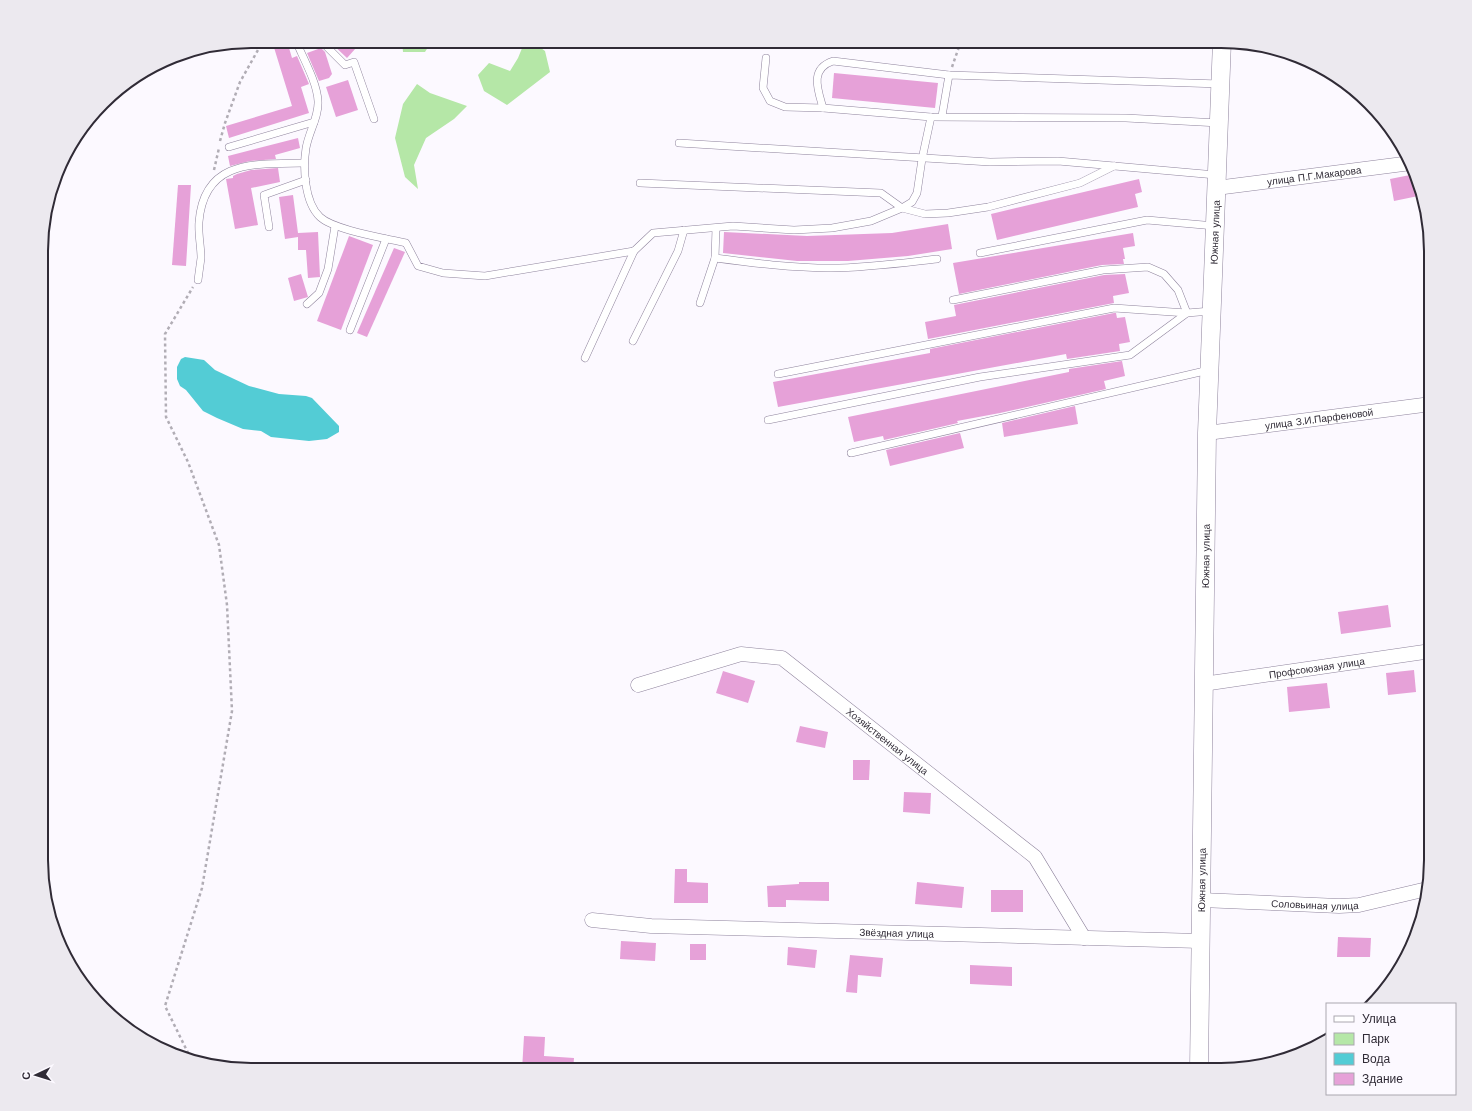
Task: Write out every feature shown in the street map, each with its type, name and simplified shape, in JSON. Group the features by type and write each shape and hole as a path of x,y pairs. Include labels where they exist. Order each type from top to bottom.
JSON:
{"street":[{"name":"Южная улица","path":"1199,1063 1207,433 1222,48"},
{"name":"улица П.Г.Макарова","path":"1216,181 1404,164"},
{"name":"улица З.И.Парфеновой","path":"1207,433 1424,405"},
{"name":"Профсоюзная улица","path":"1203,684 1424,652"},
{"name":"Хозяйственная улица","path":"638,685 741,654 782,658 1035,857 1084,938"},
{"name":"Соловьиная улица","path":"1201,900 1339,906 1359,905 1422,889"},
{"name":"Звёздная улица","path":"592,920 651,926 1200,941"}],"lane":[{"path":"299,48 318,99 318,111 307,143 304,163 308,198 319,217 335,226 406,243 418,266 443,273 485,276 634,251"},
{"path":"328,48 345,65 354,62 374,119"},
{"path":"766,58 763,88 770,102 785,107 823,108 931,117 1126,118 1219,123"},
{"path":"823,108 816,85 819,72 825,63 833,61 949,75 1220,84"},
{"path":"942,116 949,75"},
{"path":"584,358 634,251 653,233 732,226 794,230 832,228 871,221 902,208 912,202 917,193 922,159 931,117"},
{"path":"228,147 314,122"},
{"path":"679,143 922,159 990,162 1058,161 1116,166 1216,181"},
{"path":"198,280 201,259 199,222 203,199 214,181 228,171 261,164 304,163"},
{"path":"640,183 881,193 902,208 925,214 948,213 988,207 1080,183 1116,166"},
{"path":"269,227 264,195 306,180"},
{"path":"980,253 1147,220 1215,226"},
{"path":"307,304 319,293 328,269 335,226"},
{"path":"700,303 715,258 716,228"},
{"path":"633,341 678,251 684,230"},
{"path":"350,330 386,239"},
{"path":"715,258 765,264 831,268 884,265 937,259"},
{"path":"953,300 1103,270 1148,267 1164,274 1178,290 1187,313"},
{"path":"778,374 1114,308 1187,313 1212,311"},
{"path":"768,420 980,377 1130,355 1187,313"},
{"path":"851,453 1210,370"}],"path":[{"path":"214,181 215,165 225,123 240,82 260,48"},
{"path":"949,75 959,48"},
{"path":"188,1053 165,1006 202,888 232,711 227,605 218,545 188,462 166,416 165,334 198,280"}],"green space":[{"path":"403,48 428,48 425,52 403,52"},
{"path":"522,48 541,48 545,51 550,72 507,105 484,91 478,75 489,63 510,71"},
{"path":"417,84 430,93 467,106 454,119 426,138 414,165 418,189 405,177 395,138 403,104"}],"water":[{"path":"185,357 204,360 215,370 249,386 279,394 306,396 312,398 339,426 339,432 327,439 309,441 271,437 261,431 243,429 217,418 203,411 186,390 180,386 177,379 177,367 181,359"}],"building":[{"path":"274,48 289,48 292,58 297,56 309,84 301,87 309,113 229,138 226,126 292,106"},
{"path":"321,48 325,52 332,74 329,78 319,81 307,53"},
{"path":"336,48 356,48 347,58"},
{"path":"834,73 938,83 935,108 832,98"},
{"path":"348,80 358,110 336,117 326,87"},
{"path":"298,138 300,148 275,155 276,159 250,161 230,166 228,156"},
{"path":"278,168 280,182 251,188 258,225 235,229 226,179 233,178 233,176 237,174 251,170"},
{"path":"1410,175 1416,196 1394,201 1390,179"},
{"path":"1139,179 1142,192 1135,194 1138,207 997,240 991,214"},
{"path":"178,185 191,185 186,266 172,265"},
{"path":"293,195 298,233 318,232 320,277 308,278 306,250 298,250 298,237 285,239 279,197"},
{"path":"948,224 952,249 908,256 848,261 797,261 723,253 724,232 807,236 892,233"},
{"path":"1133,233 1135,246 1123,248 1125,259 1123,259 1124,264 1102,265 959,294 953,263"},
{"path":"349,236 373,245 341,330 317,321"},
{"path":"394,248 405,252 367,337 357,333"},
{"path":"301,274 308,297 294,301 288,278"},
{"path":"1125,274 1129,293 1113,296 1114,303 928,339 925,322 956,316 954,305 1104,275"},
{"path":"1116,313 1117,318 1125,317 1130,342 1119,344 1120,351 1067,359 1066,354 778,407 773,382 930,353 930,349"},
{"path":"1122,361 1125,376 1104,381 1106,389 1000,413 957,421 958,423 884,440 883,436 854,442 848,417 1069,372 1069,369"},
{"path":"1075,406 1078,424 1004,437 1002,423"},
{"path":"960,433 964,448 890,466 886,450"},
{"path":"1388,605 1391,627 1341,634 1338,612"},
{"path":"1414,670 1416,692 1388,695 1386,673"},
{"path":"723,671 755,681 748,703 716,693"},
{"path":"1327,683 1330,708 1289,712 1287,687"},
{"path":"800,726 828,732 825,748 796,742"},
{"path":"853,760 870,760 869,780 853,780"},
{"path":"904,792 931,793 930,814 903,812"},
{"path":"675,869 687,869 687,882 708,883 708,903 674,903"},
{"path":"799,882 829,882 829,901 786,900 786,907 768,907 767,886 799,884"},
{"path":"917,882 964,887 962,908 915,904"},
{"path":"991,890 1023,890 1023,912 991,912"},
{"path":"1338,937 1371,938 1370,957 1337,957"},
{"path":"621,941 656,943 655,961 620,959"},
{"path":"690,944 706,944 706,960 690,960"},
{"path":"788,947 817,950 815,968 787,965"},
{"path":"850,955 883,958 881,977 858,975 857,993 846,992"},
{"path":"970,965 1012,967 1012,986 970,984"},
{"path":"524,1036 545,1037 544,1056 574,1058 574,1063 522,1063"}]}
